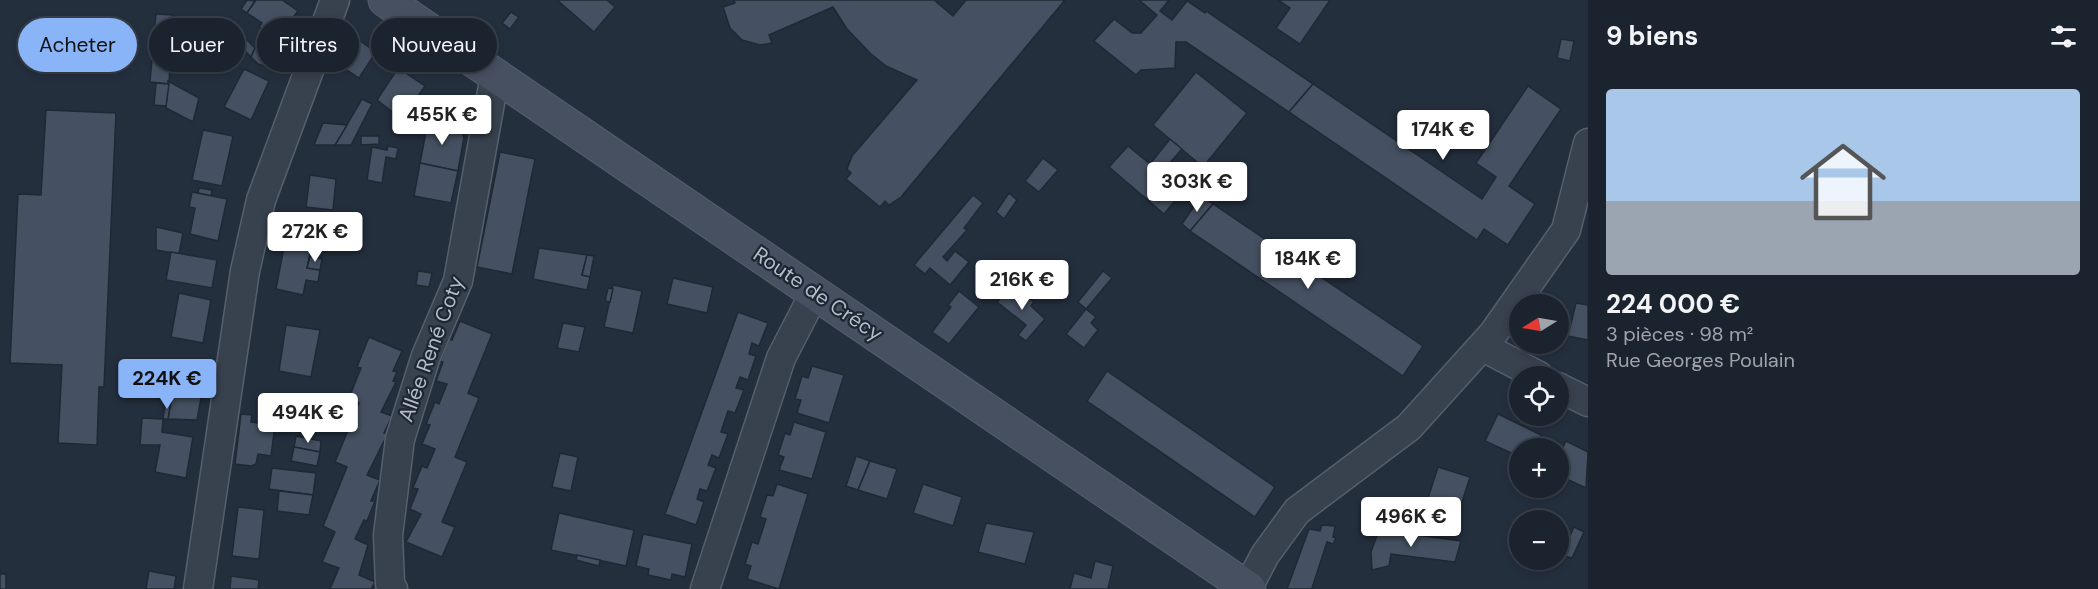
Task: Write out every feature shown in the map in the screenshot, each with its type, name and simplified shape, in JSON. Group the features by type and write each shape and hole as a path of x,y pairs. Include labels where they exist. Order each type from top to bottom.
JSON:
{"main road":[{"name":"Route de Crécy","path":"385,0 1248,589"}],"street":[{"path":"198,589 245,271 261,200 335,0"},
{"name":"Allée René Coty","path":"393,589 390,584 388,535 400,440 426,356 458,281 495,75"},
{"path":"1248,589 1265,555 1297,511 1409,428 1483,347 1566,230 1588,143"},
{"path":"705,589 781,358 815,292"},
{"path":"1483,347 1520,366"},
{"path":"1569,392 1588,402"}],"building":[{"path":"247,0 255,1 247,13 241,9"},
{"path":"256,0 282,0 298,11 293,18 257,20 247,13"},
{"path":"557,0 607,0 615,7 594,32"},
{"path":"734,0 934,0 953,16 966,0 1065,0 901,197 889,205 885,201 880,207 846,179 851,173 847,169 852,156 917,80 886,66 871,54 847,29 833,7 769,35 772,43 760,45 742,40 730,28 723,7 735,3"},
{"path":"1139,0 1169,0 1160,11 1172,20 1187,1 1205,13 1206,11 1313,84 1289,112 1186,42 1176,42 1175,68 1141,70 1136,75 1094,41 1114,19 1132,33 1141,33 1157,15"},
{"path":"1278,0 1330,0 1300,44 1276,28 1290,8"},
{"path":"511,12 519,17 510,29 502,23"},
{"path":"156,14 173,15 173,18 156,18"},
{"path":"1561,39 1574,41 1570,61 1557,58"},
{"path":"247,40 255,48 251,57 245,51"},
{"path":"359,40 371,49 371,60 359,78 350,72 359,72"},
{"path":"255,48 257,49 257,63 251,57"},
{"path":"245,69 269,81 251,120 224,107"},
{"path":"151,72 170,72 169,84 150,82"},
{"path":"395,72 404,72 425,86 407,112 398,106 394,113 377,100"},
{"path":"1196,72 1247,113 1203,167 1153,125"},
{"path":"168,81 199,98 193,122 166,108"},
{"path":"156,83 169,84 166,106 154,105"},
{"path":"1313,84 1482,199 1496,177 1476,163 1528,86 1561,109 1509,186 1535,204 1508,245 1484,229 1477,240 1289,112"},
{"path":"362,99 372,104 351,145 335,145"},
{"path":"46,110 116,113 104,387 99,387 97,445 58,443 62,365 10,363 18,194 41,195"},
{"path":"428,121 458,127 464,137 458,171 420,163"},
{"path":"323,123 347,125 335,145 314,145"},
{"path":"203,130 233,136 222,186 192,180"},
{"path":"361,136 379,136 379,144 361,145"},
{"path":"1170,139 1182,149 1161,173 1150,164"},
{"path":"388,146 398,148 396,159 386,157 382,183 367,180 372,147 387,150"},
{"path":"1128,146 1183,191 1164,214 1109,167"},
{"path":"500,152 535,159 512,274 477,267"},
{"path":"1043,158 1058,170 1039,192 1025,181"},
{"path":"420,163 458,171 451,203 414,196"},
{"path":"310,175 336,179 333,210 306,207"},
{"path":"199,188 212,190 211,196 198,193"},
{"path":"192,192 227,199 218,241 190,234 195,208 189,207"},
{"path":"1009,193 1017,200 1004,219 996,212"},
{"path":"973,195 983,203 964,228 967,230 943,257 947,261 955,251 969,262 950,285 930,268 925,274 914,265"},
{"path":"1201,196 1213,204 1190,231 1182,224"},
{"path":"1213,204 1423,346 1403,376 1190,231"},
{"path":"288,226 315,231 307,268 320,270 318,282 306,280 303,295 276,289"},
{"path":"156,227 183,233 179,254 156,250"},
{"path":"539,248 587,255 582,275 590,277 587,290 533,279"},
{"path":"171,252 217,260 212,288 166,280"},
{"path":"587,255 594,256 590,277 582,275"},
{"path":"310,256 322,259 320,270 307,268"},
{"path":"418,271 432,273 429,287 416,285"},
{"path":"1103,271 1112,278 1086,309 1078,302"},
{"path":"673,278 713,287 707,313 667,304"},
{"path":"613,285 642,291 633,333 604,327"},
{"path":"1011,286 1034,302 1031,306 1045,319 1026,341 1018,335 1026,325 997,302"},
{"path":"608,288 613,289 610,302 605,301"},
{"path":"959,291 979,307 949,344 932,332 951,307 948,305"},
{"path":"179,293 211,300 203,343 171,337"},
{"path":"1576,303 1588,305 1588,340 1569,336"},
{"path":"1086,309 1096,317 1091,323 1098,330 1084,348 1066,334"},
{"path":"738,312 768,323 759,346 752,343 749,354 756,356 748,380 740,377 736,388 744,390 735,413 728,411 721,432 728,434 719,458 712,455 708,465 716,468 707,491 700,489 697,499 704,502 696,525 665,514"},
{"path":"460,321 492,334 468,393 479,398 455,457 467,462 442,522 455,527 442,557 406,542 421,514 410,509 418,489 413,488 422,466 427,468 435,449 422,444 430,425 426,424 435,402 439,404 447,384 436,381 443,362 440,361"},
{"path":"563,323 585,327 579,352 557,348"},
{"path":"286,325 320,330 311,377 279,371"},
{"path":"369,337 402,351 393,371 397,372 393,381 396,382 381,412 392,416 384,433 387,435 367,475 380,480 371,501 375,501 367,521 364,520 355,539 368,545 359,575 375,582 371,589 330,589 339,568 322,562 335,532 323,526 347,467 335,462 359,403 349,398 361,368 357,367"},
{"path":"178,360 207,365 197,420 168,419"},
{"path":"812,366 844,375 829,423 797,413 801,400 795,399 802,376 808,378"},
{"path":"1107,371 1275,487 1255,517 1087,401"},
{"path":"166,400 171,401 168,419 163,419"},
{"path":"241,414 252,415 251,422 275,425 271,456 258,454 256,464 251,466 235,464"},
{"path":"1498,414 1509,419 1509,426 1523,426 1541,435 1540,438 1509,438 1509,452 1485,441"},
{"path":"142,418 163,419 162,432 193,437 186,478 155,472 160,445 140,445"},
{"path":"794,422 826,432 812,479 779,470 784,457 778,455 785,433 790,435"},
{"path":"296,436 321,441 320,452 294,447"},
{"path":"1569,442 1588,452 1586,488 1569,480"},
{"path":"294,447 320,452 317,466 291,461"},
{"path":"560,453 578,457 571,491 552,487"},
{"path":"856,456 870,461 858,490 846,486"},
{"path":"870,461 897,469 887,499 858,490"},
{"path":"1438,467 1470,477 1455,524 1423,514"},
{"path":"272,468 316,473 313,495 269,489"},
{"path":"777,484 808,494 779,589 747,579 751,566 745,564 752,542 758,544 766,519 760,517 767,495 773,496"},
{"path":"923,484 962,497 953,526 913,513"},
{"path":"279,491 313,495 309,515 277,511"},
{"path":"238,507 264,510 259,559 232,556"},
{"path":"559,513 634,530 626,566 551,550"},
{"path":"986,523 1034,532 1025,564 978,552"},
{"path":"1322,525 1335,526 1333,537 1336,538 1333,544 1327,542 1312,588 1314,589 1287,589 1309,529 1320,531"},
{"path":"1574,527 1584,532 1572,558 1569,557 1569,538"},
{"path":"1379,530 1461,541 1455,562 1391,554 1389,566 1372,570 1371,552"},
{"path":"643,534 692,544 685,577 672,574 671,580 648,575 649,569 636,566"},
{"path":"577,555 600,560 599,566 576,560"},
{"path":"1095,561 1113,566 1108,589 1070,589 1074,573 1091,578"},
{"path":"149,571 176,576 174,589 146,589"},
{"path":"0,574 6,574 6,589 0,589"},
{"path":"231,576 259,580 258,589 230,589"}]}
